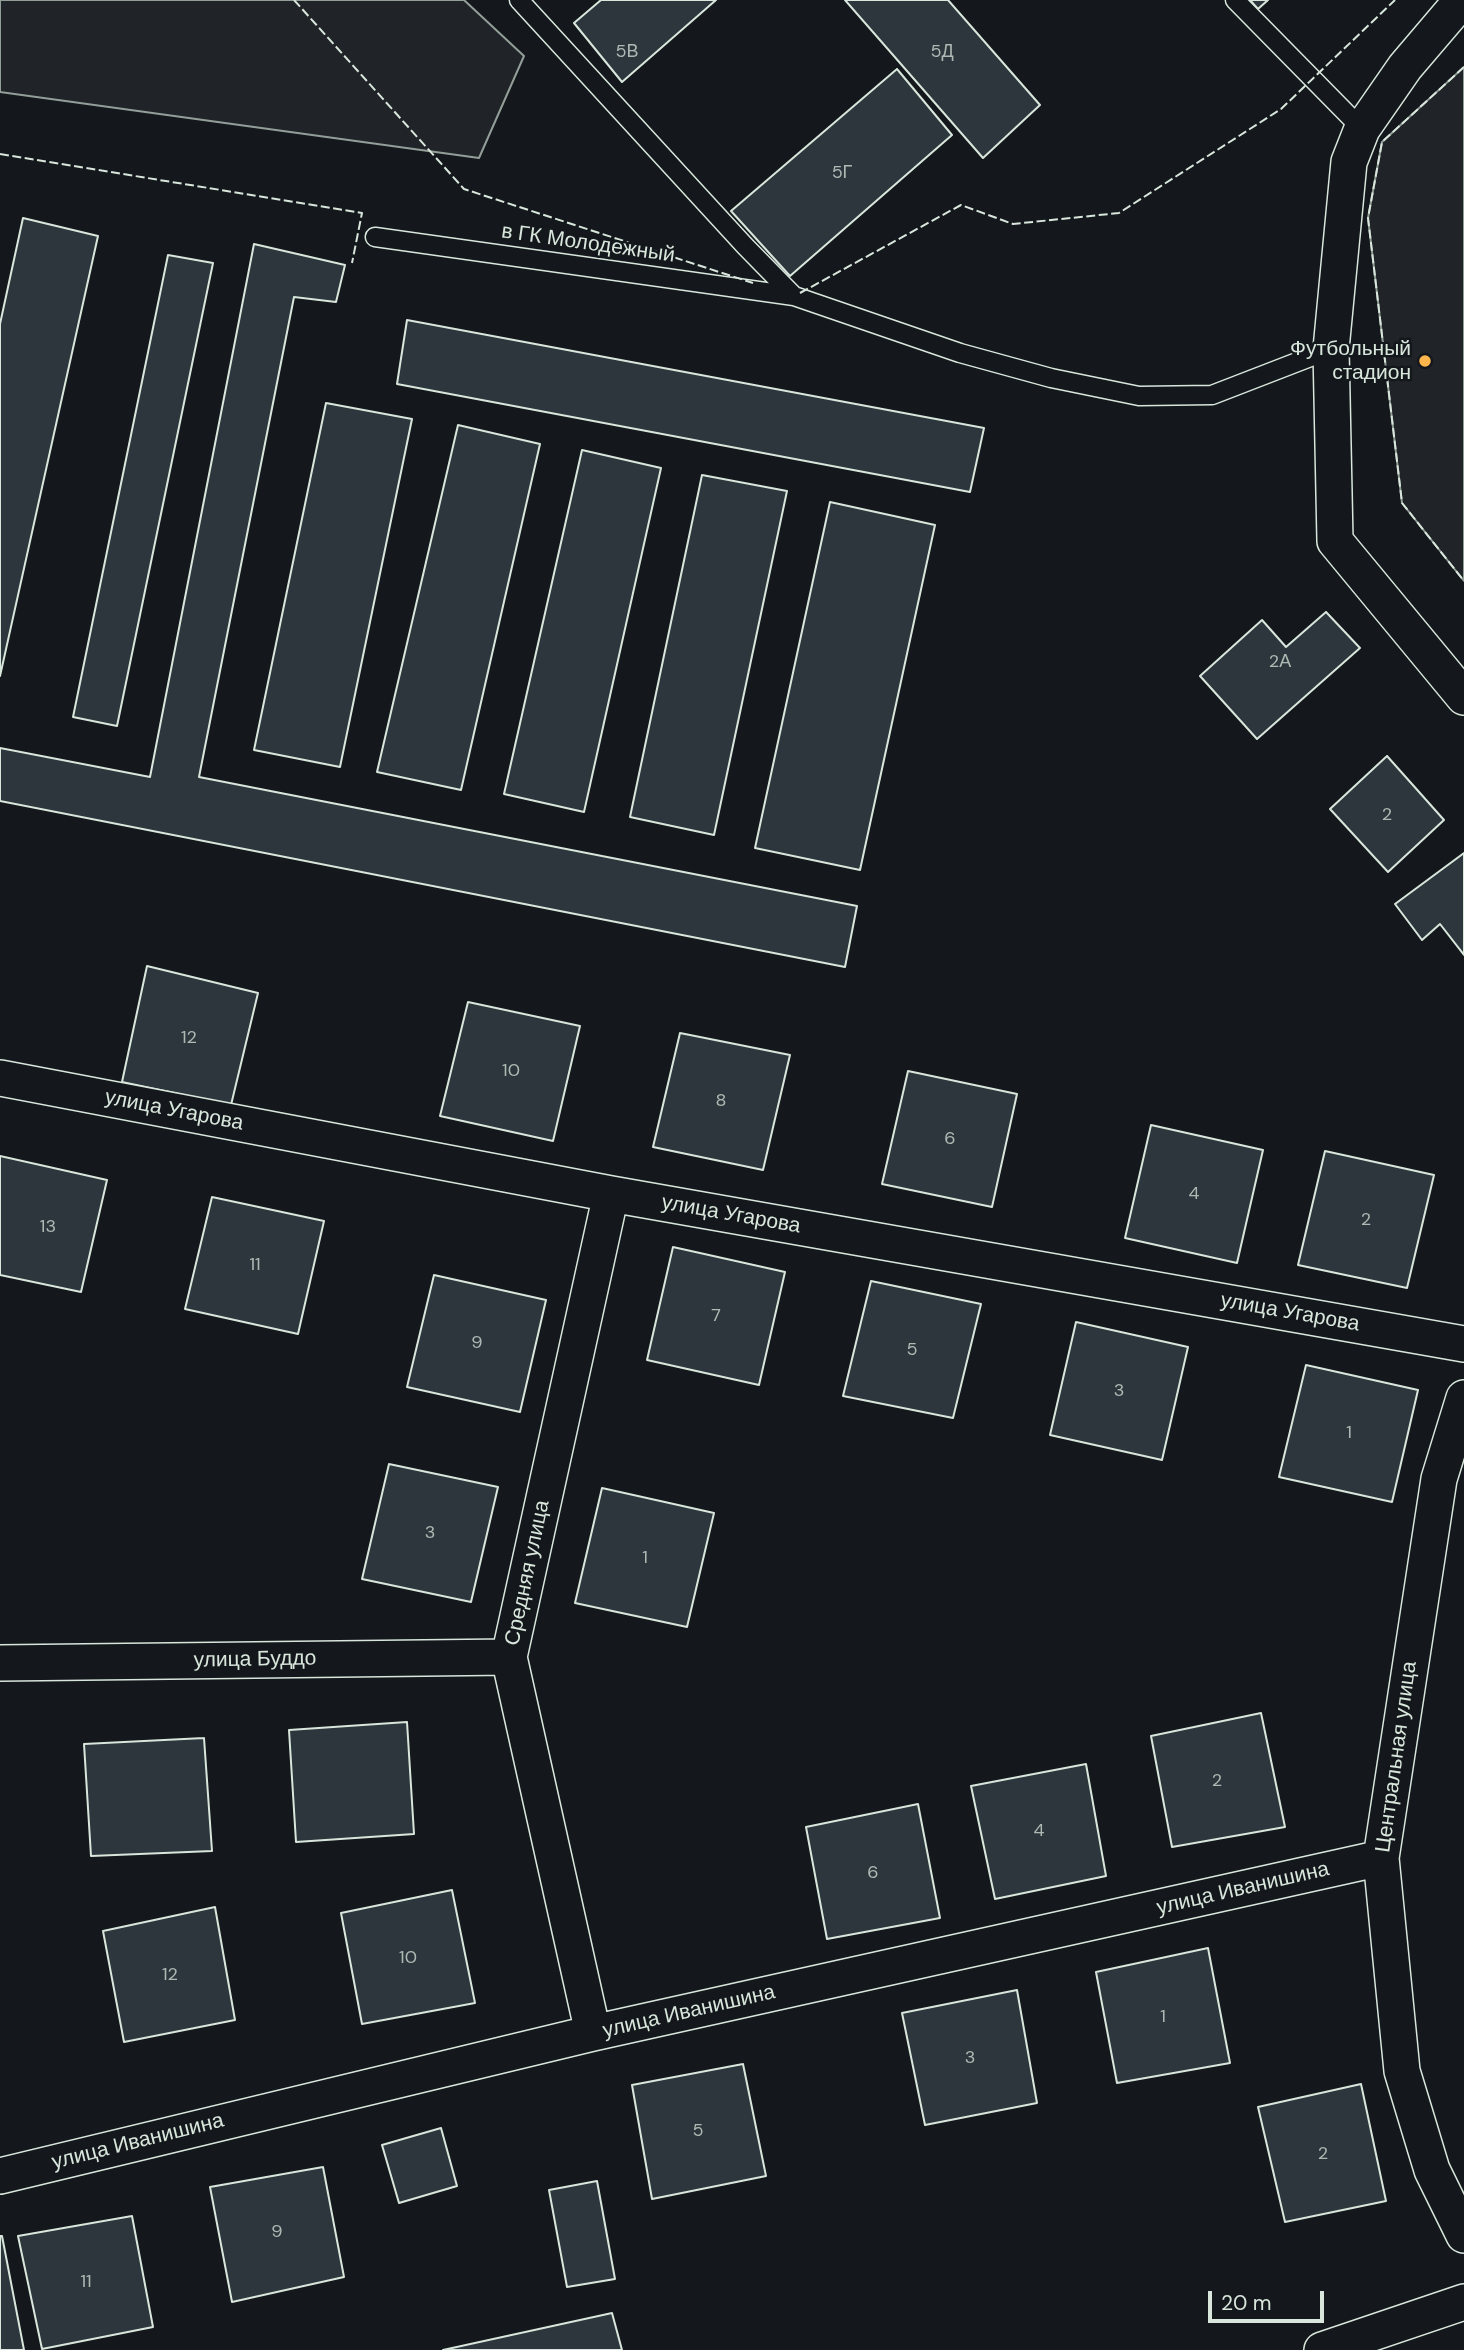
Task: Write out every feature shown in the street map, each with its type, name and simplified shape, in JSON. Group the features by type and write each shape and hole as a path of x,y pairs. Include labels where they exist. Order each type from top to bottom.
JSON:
{"street":[{"path":"1462,0 1405,67 1362,130 1349,162 1331,349 1335,541 1464,697"},
{"name":"улица Угарова","path":"0,1079 611,1194 1464,1344"},
{"name":"Средняя улица","path":"593,2033 509,1657 611,1194"},
{"name":"Центральная улица","path":"1464,1398 1439,1479 1381,1858 1402,2071 1432,2170 1464,2235"},
{"name":"улица Буддо","path":"0,1663 509,1657"},
{"name":"улица Иванишина","path":"0,2175 593,2033 1381,1858"},
{"path":"1322,2350 1464,2302"}],"lane":[{"path":"519,0 794,296"},
{"path":"1236,0 1362,130"},
{"name":"в ГК Молодежный","path":"375,237 794,296 960,353 1051,378 1139,396 1212,394 1331,349"}],"shaded area":[{"path":"0,0 464,0 524,56 479,158 0,92"},
{"name":"Футбольный стадион","path":"1464,67 1464,581 1402,503 1368,218 1382,142"}],"building":[{"path":"601,0 716,0 622,82 574,23"},
{"path":"845,0 948,0 1040,105 983,158"},
{"path":"1250,0 1268,0 1258,9"},
{"path":"897,69 952,135 790,276 731,211"},
{"path":"23,218 98,236 0,676 0,324"},
{"path":"254,244 345,265 336,302 294,297 199,777 857,906 845,967 0,801 0,748 150,777"},
{"path":"168,255 213,263 117,726 73,717"},
{"path":"407,320 984,428 970,492 397,384"},
{"path":"326,403 412,419 340,767 254,750"},
{"path":"458,425 540,444 461,790 377,772"},
{"path":"582,450 661,468 584,812 504,794"},
{"path":"702,475 787,491 714,835 630,817"},
{"path":"830,502 935,525 860,870 755,848"},
{"path":"1326,612 1360,648 1257,739 1200,676 1262,620 1286,647"},
{"path":"1387,756 1444,820 1388,872 1330,809"},
{"path":"1464,853 1464,955 1440,924 1422,940 1395,904"},
{"path":"147,966 258,993 231,1105 122,1082"},
{"path":"468,1002 580,1026 553,1141 440,1116"},
{"path":"680,1033 790,1055 763,1170 653,1147"},
{"path":"908,1071 1017,1094 992,1207 882,1184"},
{"path":"1151,1125 1263,1150 1237,1263 1125,1238"},
{"path":"1325,1151 1434,1175 1407,1288 1298,1265"},
{"path":"0,1156 107,1180 81,1292 0,1275"},
{"path":"212,1197 324,1221 298,1334 185,1309"},
{"path":"673,1247 785,1272 759,1385 647,1360"},
{"path":"434,1275 546,1300 520,1412 407,1387"},
{"path":"871,1281 981,1304 953,1418 843,1396"},
{"path":"1076,1322 1188,1347 1162,1460 1050,1435"},
{"path":"1306,1365 1418,1390 1392,1502 1279,1477"},
{"path":"389,1464 498,1487 471,1602 362,1579"},
{"path":"602,1488 714,1513 687,1627 575,1603"},
{"path":"1261,1713 1285,1827 1172,1847 1151,1736"},
{"path":"407,1722 414,1834 296,1842 289,1730"},
{"path":"204,1738 212,1851 91,1856 84,1744"},
{"path":"1086,1764 1106,1876 995,1899 971,1786"},
{"path":"918,1804 940,1918 827,1939 806,1827"},
{"path":"452,1890 475,2003 362,2024 341,1913"},
{"path":"215,1907 235,2020 124,2042 103,1931"},
{"path":"1208,1948 1230,2063 1117,2083 1096,1972"},
{"path":"1017,1990 1037,2103 925,2125 902,2013"},
{"path":"743,2064 766,2176 652,2199 632,2085"},
{"path":"1361,2084 1386,2201 1285,2222 1258,2107"},
{"path":"441,2128 457,2186 399,2203 382,2145"},
{"path":"323,2167 344,2277 232,2302 210,2187"},
{"path":"597,2181 615,2279 567,2287 549,2190"},
{"path":"132,2216 153,2327 42,2349 18,2236"},
{"path":"2,2236 24,2350 0,2350"},
{"path":"612,2313 622,2350 443,2350"}],"fence":[{"path":"294,0 464,189 753,283"},
{"path":"800,293 961,205 1013,224 1119,213 1281,109 1395,0"},
{"path":"1464,67 1382,142 1368,218 1402,503 1464,581"},
{"path":"0,154 362,213 352,263"}],"place":[{"name":"Футбольный стадион","path":"1425,361"}]}
